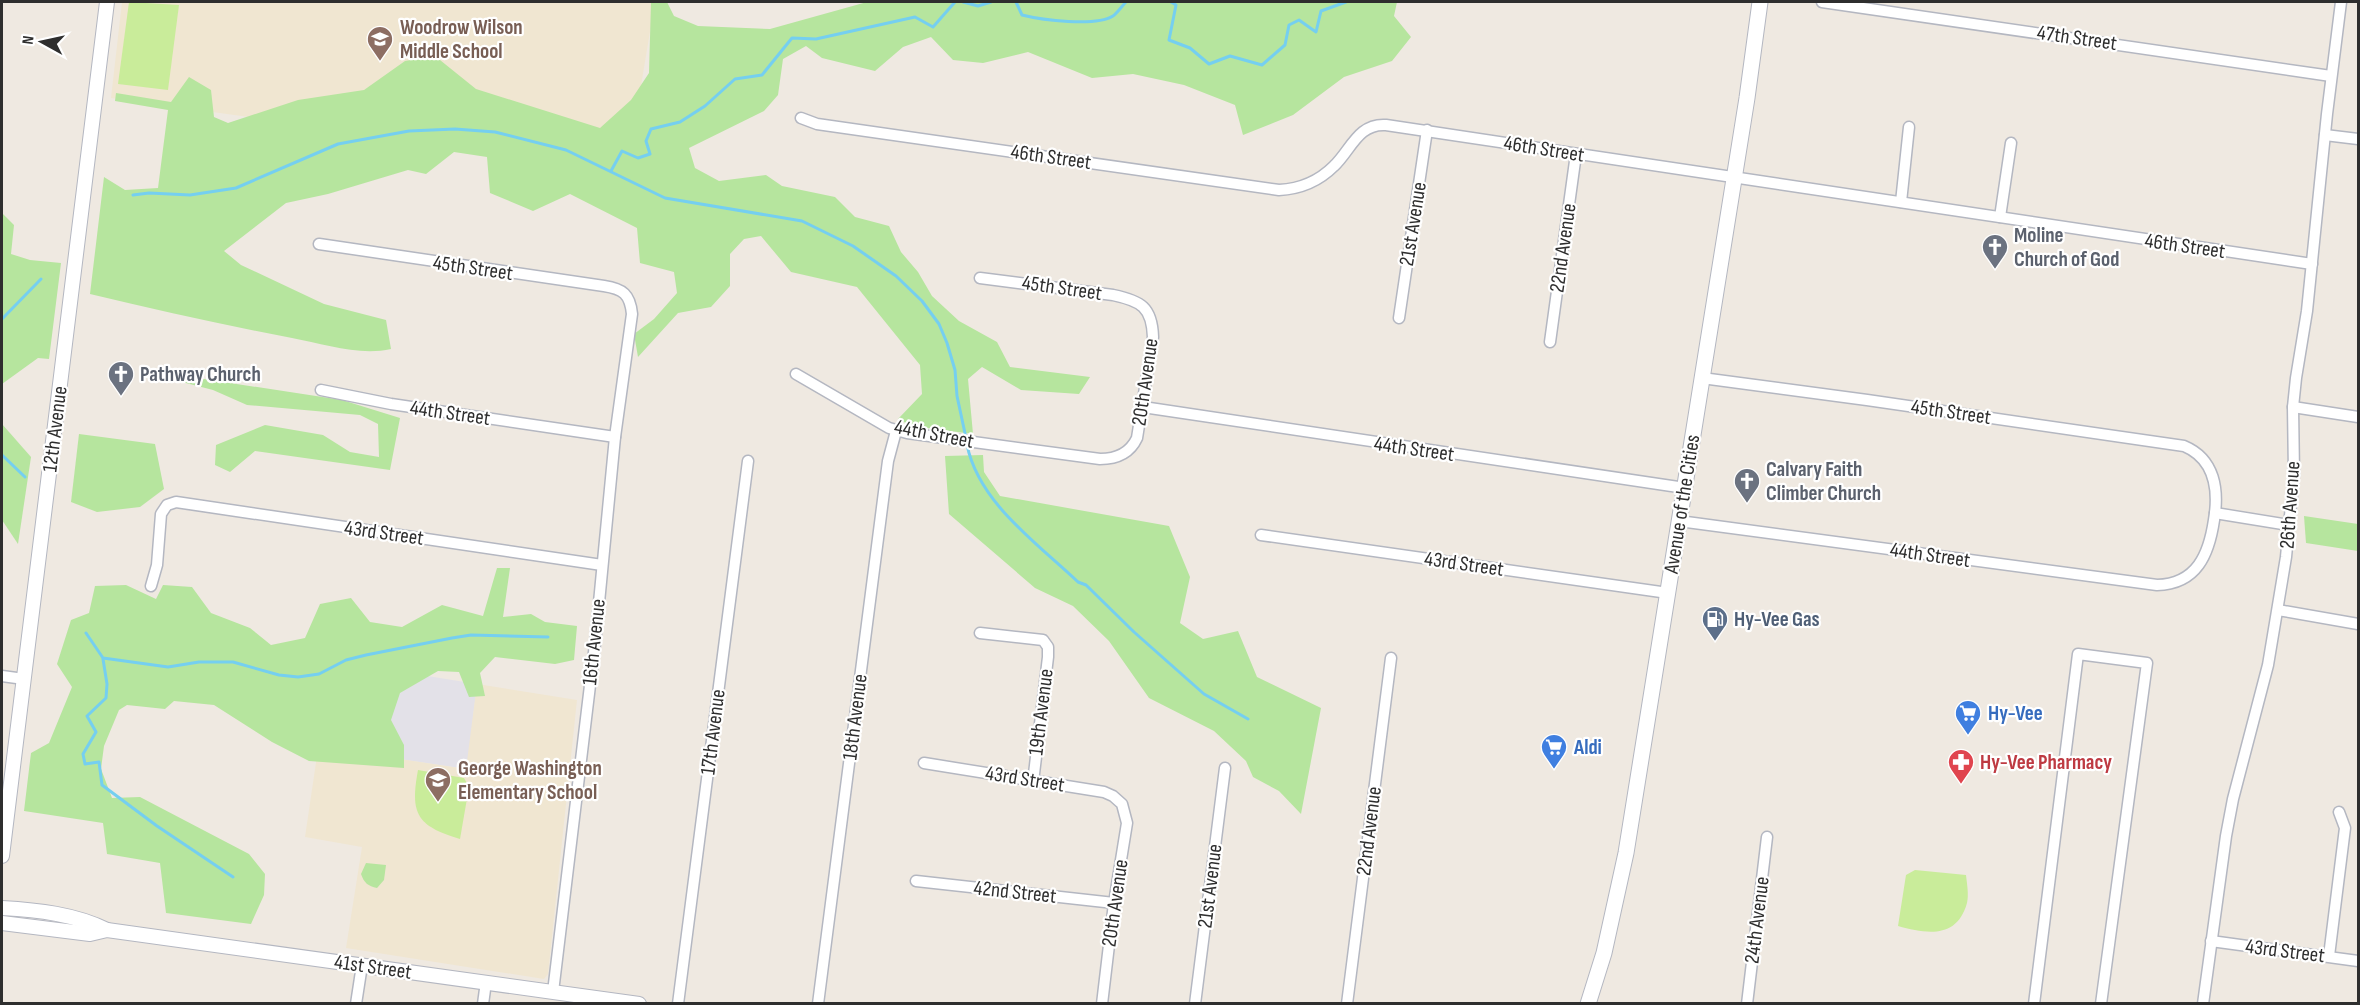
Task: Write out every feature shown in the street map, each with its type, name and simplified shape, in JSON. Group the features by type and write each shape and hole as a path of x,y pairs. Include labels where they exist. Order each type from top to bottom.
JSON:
{"main road":[{"name":"Avenue of the Cities","path":"1588,1004 1604,953 1626,853 1760,2"}],"street":[{"name":"12th Avenue","path":"2,856 107,2"},
{"name":"47th Street","path":"1822,2 2331,76"},
{"name":"26th Avenue","path":"2203,1004 2222,857 2233,799 2268,665 2278,610 2294,474 2293,407 2312,264 2341,2"},
{"name":"46th Street","path":"801,118 817,124 1279,190 1288,190 1307,184 1326,173 1342,158 1361,133 1372,125 1386,124 2312,264"},
{"path":"1901,202 1909,127"},
{"name":"21st Avenue","path":"1399,318 1427,130"},
{"path":"2325,135 2358,139"},
{"path":"2000,217 2011,142"},
{"name":"22nd Avenue","path":"1550,342 1576,154"},
{"name":"45th Street","path":"319,244 604,286 626,293"},
{"name":"45th Street","path":"980,278 1113,295 1129,298 1141,304"},
{"name":"16th Avenue","path":"553,992 596,644 615,437 632,314 629,296 626,293"},
{"name":"20th Avenue","path":"1120,456 1130,449 1137,438 1153,337 1150,315 1141,304"},
{"name":"44th Street","path":"796,374 896,431 1100,459 1120,456"},
{"name":"45th Street","path":"1702,378 2184,446 2198,454 2214,479 2216,513"},
{"name":"44th Street","path":"321,390 391,404 615,437"},
{"name":"44th Street","path":"1143,407 1685,488"},
{"path":"2293,407 2358,417"},
{"name":"18th Avenue","path":"818,1004 888,461 896,431"},
{"name":"17th Avenue","path":"678,1004 748,461"},
{"name":"43rd Street","path":"151,586 157,565 161,514 167,505 183,502 602,566"},
{"path":"2216,513 2289,525"},
{"name":"44th Street","path":"1679,521 2143,585 2165,585 2180,581 2196,568 2206,555 2216,513"},
{"name":"43rd Street","path":"1261,535 1668,593"},
{"path":"2278,610 2358,624"},
{"name":"19th Avenue","path":"980,633 1043,640 1046,643 1048,657 1033,782"},
{"path":"2034,1004 2078,654 2147,663 2101,1004"},
{"name":"22nd Avenue","path":"1347,1004 1391,658"},
{"path":"2,676 24,679"},
{"name":"43rd Street","path":"924,763 1104,792 1122,804"},
{"name":"21st Avenue","path":"1196,1004 1225,768"},
{"name":"20th Avenue","path":"1102,1004 1114,903 1127,824 1122,804"},
{"path":"2329,956 2345,828 2339,812"},
{"name":"24th Avenue","path":"1747,1004 1767,837"},
{"name":"42nd Street","path":"916,881 1114,903"},
{"name":"41st Street","path":"2,908 69,917 93,923 107,930"},
{"name":"41st Street","path":"2,923 90,933 107,930 639,1004"},
{"name":"43rd Street","path":"2211,941 2358,961"},
{"path":"356,1004 362,965"},
{"path":"483,1004 486,982"}],"shaded area":[{"name":"Woodrow Wilson Middle School","path":"122,2 655,2 627,169 111,98"},
{"name":"George Washington Elementary School","path":"331,661 373,755 466,769 477,684 577,700 548,974 544,979 346,948 362,847 305,837"},
{"path":"384,669 477,684 467,769 373,755"}],"green space":[{"path":"129,2 179,5 168,90 118,84"},
{"path":"651,2 667,2 674,16 698,26 770,29 867,2 1397,2 1394,16 1411,37 1392,61 1344,77 1293,115 1243,135 1235,105 1184,85 1133,74 1092,78 1028,52 983,63 953,60 931,37 903,47 875,71 822,58 806,46 783,59 778,95 764,111 689,148 695,168 719,181 766,175 782,186 835,197 855,217 889,226 901,252 918,272 932,296 959,321 997,342 1010,367 1090,377 1079,394 1021,390 982,367 968,379 973,434 912,426 898,419 922,394 920,365 857,287 791,272 761,236 744,239 730,254 730,286 711,307 678,313 638,357 634,334 654,319 677,293 674,272 640,263 637,228 570,194 533,211 490,193 487,157 454,152 426,174 408,170 328,194 286,203 224,251 241,265 324,304 386,320 391,349 367,351 342,348 216,323 90,294 104,177 125,190 158,188 168,110 115,101 116,93 171,102 189,77 211,90 214,117 228,123 298,100 364,90 405,61 435,56 476,89 600,128 631,100 649,73"},
{"path":"2,213 14,225 11,254 30,260 61,263 49,359 38,358 2,384"},
{"path":"191,377 342,400 400,418 390,470 255,451 230,472 215,465 216,445 265,425 323,435 350,452 379,457 378,424 360,415 247,405 213,390 182,382"},
{"path":"2,424 31,457 18,544 2,520"},
{"path":"79,434 155,444 164,489 140,507 97,512 71,502"},
{"path":"983,455 984,472 1000,496 1169,526 1190,577 1180,623 1203,639 1238,631 1257,677 1321,708 1301,814 1279,791 1253,777 1246,761 1214,731 1149,698 1109,641 1073,606 1035,588 949,514 945,456"},
{"path":"2304,516 2358,524 2358,551 2306,543"},
{"path":"497,568 510,568 503,617 531,614 545,622 577,626 574,660 555,664 495,657 480,673 485,696 469,697 459,672 438,671 400,693 391,720 404,745 404,768 309,761 272,742 214,705 174,701 165,709 127,705 119,710 104,746 101,769 112,798 140,797 249,854 265,874 264,895 251,924 166,913 160,863 107,854 103,823 24,811 31,753 49,743 72,687 57,664 71,620 89,613 95,586 126,585 156,599 163,585 192,587 211,613 250,628 271,645 305,638 320,604 351,598 370,622 402,627 442,605 483,616"},
{"path":"418,770 464,778 469,787 460,839 434,829 420,816 415,797"},
{"path":"366,863 386,865 384,880 377,888 367,884 362,877"},
{"path":"1915,870 1966,875 1967,903 1956,923 1940,931 1930,932 1898,926 1906,875"}],"waterway":[{"path":"611,171 622,151 638,158 650,154 646,141 651,129 680,122 705,106 735,79 762,75 792,38 816,39 915,17 933,27 955,2"},
{"path":"963,2 978,6 991,2"},
{"path":"1016,2 1022,15 1082,22 1113,16 1126,2"},
{"path":"1171,2 1176,5 1169,40 1190,48 1209,64 1230,56 1262,65 1285,45 1289,25 1299,20 1316,32 1321,11 1346,2"},
{"path":"133,195 149,193 190,195 236,188 338,144 409,131 455,129 495,132 566,150 665,198 802,221 853,246 896,276 922,301 939,324 955,370 957,396 966,438"},
{"path":"2,319 41,279"},
{"path":"967,445 984,485 997,504 1028,537 1078,582 1086,585 1134,632 1204,694 1248,719"},
{"path":"2,455 25,477"},
{"path":"86,633 103,658 168,667 199,662 233,662 279,675 298,677 319,674 346,660 452,638 471,635 548,637"},
{"path":"103,659 107,684 106,698 87,716 96,732 83,754 85,764 99,762 102,785 157,826 233,877"}],"place":[{"name":"Woodrow Wilson Middle School","path":"380,62"},
{"name":"Moline Church of God","path":"1995,270"},
{"name":"Pathway Church","path":"121,397"},
{"name":"Calvary Faith Climber Church","path":"1747,504"},
{"name":"Hy-Vee Gas","path":"1715,642"},
{"name":"Hy-Vee","path":"1968,736"},
{"name":"Aldi","path":"1554,770"},
{"name":"Hy-Vee Pharmacy","path":"1961,785"},
{"name":"George Washington Elementary School","path":"438,803"}]}
